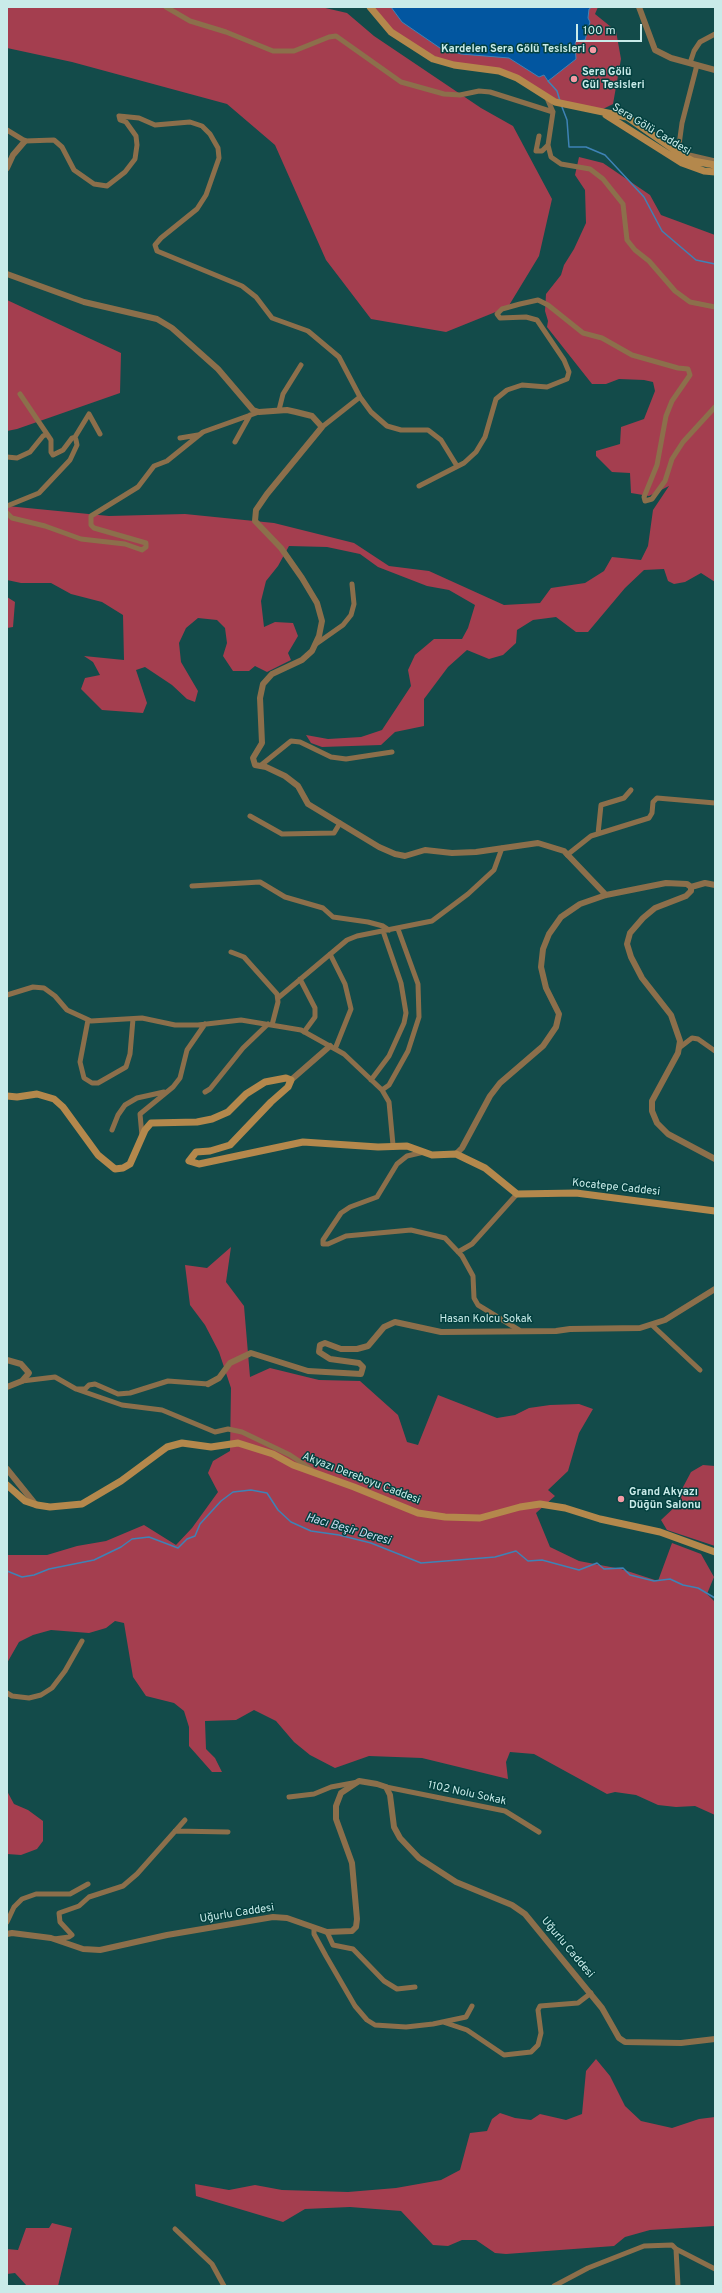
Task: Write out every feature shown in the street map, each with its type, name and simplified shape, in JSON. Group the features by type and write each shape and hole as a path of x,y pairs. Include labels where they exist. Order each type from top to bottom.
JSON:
{"main road":[{"name":"Sera Gölü Caddesi","path":"370,7 391,32 433,59 454,65 499,71 518,78 555,102 627,117 680,154 693,161 715,165"},
{"name":"Sera Gölü Caddesi","path":"598,111 682,163 704,171 715,172"},
{"path":"7,1096 17,1097 37,1094 54,1099 63,1107 98,1155 115,1169 123,1168 130,1164 142,1136 151,1123 198,1122 212,1119 228,1112 246,1094 265,1082 279,1079 291,1080 288,1087 271,1102 230,1145 210,1151 196,1152 189,1161 198,1164 303,1142 378,1147 393,1145 407,1146 432,1155 456,1154 485,1168 517,1194"},
{"name":"Kocatepe Caddesi","path":"517,1194 576,1193 715,1211"},
{"name":"Akyazı Dereboyu Caddesi","path":"37,1505 50,1507 82,1504 121,1481 167,1448 182,1443 211,1447 238,1443 273,1454 293,1465 354,1487 418,1513 445,1517 480,1518 520,1507 540,1504 565,1508 600,1519 660,1532 715,1552"},
{"path":"7,1485 25,1501 37,1505"}],"street":[{"path":"166,7 190,21 226,32 273,51 294,51 329,37 336,36 401,82 444,94 460,95 479,91 490,92 553,112"},
{"path":"639,7 655,50 671,58 715,70"},
{"path":"690,64 700,42 715,34"},
{"path":"697,65 682,122 679,145 685,154 715,161"},
{"path":"547,98 553,112 548,145 551,157 561,164 590,169 603,179 623,204 627,240 635,250 649,261 674,291 690,302 715,307"},
{"path":"7,130 25,141 54,140 62,147 74,170 94,184 107,186 125,172 135,159 137,145 136,136 126,122 120,120 119,116 139,118 154,125 166,126 190,122 202,126 210,134 218,148 219,158 206,195 196,209 160,238 155,245 157,251 242,286 256,297 272,318 308,331 339,357 360,397 371,412 388,426 401,430 428,430 441,440 457,466"},
{"path":"540,136 536,151 542,151 548,145"},
{"path":"7,168 13,155 25,141"},
{"path":"7,274 84,302 157,319 172,328 218,369 253,410 259,412"},
{"path":"419,486 464,463 476,452 485,437 496,399 507,390 522,385 546,387 567,379 569,372 564,360 537,320 526,317 500,318 497,314 502,309 520,304 538,300 548,305 583,333 602,338 632,355 678,368 688,369 690,375 672,401 666,416 657,465 644,497 645,501 652,499 665,481 672,459 683,442 715,408"},
{"path":"279,410 283,394 301,365"},
{"path":"20,394 48,434 51,440 50,452 53,455 63,450 72,438 75,437 89,414 100,434"},
{"path":"360,397 322,427 266,494 256,510 255,521 281,548 317,603 322,620 316,644 312,651 302,660 272,674 263,684 260,698 262,743 253,758 255,765 285,776 298,786 308,804 379,847 405,856 425,850 452,853 538,843 564,851 606,895"},
{"path":"180,438 201,434 259,412 279,410 287,410 312,416 322,427"},
{"path":"235,442 250,415"},
{"path":"7,457 17,458 30,452 42,436 48,434"},
{"path":"7,513 12,518 45,526 81,539 125,544 142,550 146,547 146,543 94,528 89,520 91,516 138,487 154,466 167,461 201,434"},
{"path":"7,506 39,493 53,479 70,460 77,445 75,437"},
{"path":"316,644 343,625 351,615 354,604 352,584"},
{"path":"260,766 291,741 300,742 331,758 346,760 392,752"},
{"path":"598,834 601,805 624,798 631,790"},
{"path":"567,855 591,836 649,818 652,813 653,802 656,798 715,803"},
{"path":"250,816 282,834 334,833 340,824"},
{"path":"205,1092 210,1090 243,1048 270,1025 278,998 347,940 357,936 432,921 468,894 494,870 502,848"},
{"path":"192,886 260,882 285,897 323,908 333,917 368,922 384,926 389,930"},
{"path":"456,1154 462,1148 490,1096 500,1083 543,1046 556,1027 559,1014 546,988 541,967 543,949 549,934 561,917 580,904 606,895 666,883 687,884 691,887 705,883 715,885"},
{"path":"691,887 691,891 686,896 655,908 643,918 630,932 628,944 630,957 642,978 671,1015 680,1041 679,1048 668,1074 652,1101 652,1111 657,1123 668,1134 715,1159"},
{"path":"382,1090 389,1085 408,1051 420,1017 418,984 398,929"},
{"path":"371,1080 389,1056 404,1023 406,1013 402,983 383,931"},
{"path":"231,952 244,957 278,998"},
{"path":"291,1080 333,1048 351,1009 345,984 330,954"},
{"path":"300,979 315,1008 315,1017 304,1032"},
{"path":"7,995 33,987 44,988 55,996 67,1010 88,1020 133,1019 160,1021 175,1025 205,1024 240,1020 304,1032 344,1054 382,1090 389,1102 393,1145"},
{"path":"88,1020 80,1062 84,1078 92,1083 98,1083 126,1067 130,1054 133,1019"},
{"path":"142,1136 140,1114 167,1092 180,1078 187,1050 205,1024"},
{"path":"679,1048 692,1038 698,1039 715,1051"},
{"path":"112,1130 118,1115 125,1105 137,1098 167,1092"},
{"path":"425,1152 407,1156 397,1164 377,1197 350,1207 341,1213 323,1240 323,1244 328,1244 346,1236 410,1230 445,1238 458,1252 472,1276 474,1298 478,1304 519,1330"},
{"path":"458,1252 472,1244 517,1194"},
{"name":"Hasan Kolcu Sokak","path":"208,1384 219,1378 230,1363 252,1353 308,1371 361,1374 363,1367 359,1363 330,1359 319,1352 320,1345 325,1343 341,1349 357,1349 368,1346 384,1327 395,1322 441,1332 519,1330 556,1331 570,1328 640,1328 653,1326 715,1289"},
{"path":"653,1326 700,1370"},
{"path":"7,1360 21,1364 28,1370 28,1376 22,1381"},
{"path":"7,1387 22,1381 55,1378 76,1389 122,1405 162,1410 215,1432 228,1429 242,1432 290,1455 321,1476"},
{"path":"76,1389 85,1388 89,1385 95,1384 118,1394 130,1393 168,1381 208,1384"},
{"path":"7,1469 37,1505"},
{"path":"7,1693 12,1696 29,1698 41,1695 52,1688 65,1671 82,1641"},
{"path":"290,1797 314,1794 331,1787 359,1781 377,1784 386,1788"},
{"name":"Uğurlu Caddesi","path":"7,1934 12,1933 54,1939 82,1949 100,1950 167,1935 273,1916 287,1918 327,1932 352,1931 356,1927 352,1863 336,1819 336,1806 341,1793 359,1781"},
{"name":"1102 Nolu Sokak","path":"386,1788 505,1811 539,1832"},
{"name":"Uğurlu Caddesi","path":"386,1788 390,1795 394,1827 400,1838 419,1858 456,1882 512,1905 525,1914 591,1993 602,2008 613,2030 619,2038 625,2042 682,2043 715,2039"},
{"path":"54,1939 69,1937 72,1935 60,1922 59,1912 79,1906 89,1897 123,1886 137,1874 185,1820"},
{"path":"176,1831 228,1832"},
{"path":"7,1922 14,1907 22,1899 36,1894 70,1894 88,1884"},
{"path":"314,1928 314,1934 355,2006 367,2020 375,2024 406,2027 442,2022 466,2017 472,2006"},
{"path":"327,1932 333,1945 353,1949 384,1981 397,1989 415,1987"},
{"path":"442,2022 467,2030 504,2055 530,2052 538,2045 542,2033 538,2010 540,2006 578,2003 591,1993"},
{"path":"175,2229 208,2259 224,2286"},
{"path":"554,2286 588,2268 644,2246 672,2245 676,2249 715,2269"},
{"path":"676,2249 678,2286"}],"shaded area":[{"path":"7,7 321,7 347,13 374,36 481,108 513,126 552,199 539,256 508,307 446,332 371,319 326,260 275,145 227,104 72,62 7,48"},
{"path":"370,7 598,7 595,14 616,31 621,59 613,104 599,111 555,102 517,78 433,59 391,32"},
{"path":"579,157 603,163 650,195 661,215 715,235 715,582 701,573 685,582 674,584 668,581 664,569 644,570 625,588 588,632 576,632 556,617 533,620 517,630 516,643 503,655 489,659 467,650 448,667 424,699 424,726 395,732 381,745 322,747 311,743 306,735 328,739 361,737 382,730 411,686 408,670 415,655 434,639 462,639 468,628 475,605 449,590 427,586 378,567 360,554 327,547 289,546 278,566 266,581 261,601 264,627 275,622 293,623 298,636 288,653 291,660 267,672 255,666 249,671 233,671 223,656 227,643 225,628 217,620 198,618 186,628 179,643 181,662 198,691 195,702 187,699 172,685 145,667 136,670 147,703 143,713 102,710 81,689 85,678 100,675 93,662 84,656 124,660 123,615 102,602 71,594 51,583 21,583 7,580 7,506 109,516 185,514 274,523 354,543 389,566 429,571 504,605 540,603 551,588 585,583 604,571 612,557 641,560 648,546 653,510 669,486 649,496 631,493 630,473 612,472 596,456 596,451 620,444 621,427 644,419 655,391 653,382 644,380 619,379 606,384 592,384 547,327 548,321 545,311 546,294 561,275 564,265 574,249 586,223 585,190 575,175"},
{"path":"7,300 121,353 120,393 17,429 7,431"},
{"path":"7,597 15,602 13,627 7,628"},
{"path":"231,1247 226,1282 244,1306 250,1377 270,1368 319,1380 360,1381 398,1415 407,1442 418,1445 438,1395 497,1418 515,1415 529,1408 550,1405 579,1404 593,1409 579,1433 568,1471 548,1490 555,1496 536,1513 550,1547 579,1561 621,1569 658,1581 672,1543 701,1554 714,1577 707,1594 715,1602 715,1815 695,1806 676,1807 658,1805 636,1795 615,1792 607,1794 534,1754 510,1752 506,1762 508,1779 422,1758 369,1756 335,1768 310,1755 294,1742 276,1721 254,1710 236,1720 205,1721 206,1749 215,1758 222,1772 212,1772 189,1746 189,1727 184,1711 174,1703 146,1696 133,1677 124,1623 115,1621 106,1628 89,1633 51,1630 33,1635 19,1642 7,1663 7,1555 47,1555 77,1546 106,1541 144,1525 176,1545 192,1528 218,1492 208,1473 213,1461 230,1451 231,1388 219,1352 205,1325 190,1305 185,1265 207,1268"},
{"path":"703,1465 715,1466 715,1546 667,1530 661,1520 678,1504 682,1489 691,1472"},
{"path":"7,1791 14,1804 28,1810 43,1821 43,1841 37,1849 21,1855 7,1854"},
{"path":"596,2059 610,2076 625,2106 641,2121 672,2128 699,2119 715,2117 715,2226 650,2230 625,2237 614,2246 506,2254 495,2253 476,2240 462,2240 448,2246 433,2245 401,2211 350,2207 305,2209 283,2222 196,2196 195,2184 229,2190 255,2185 282,2190 348,2192 396,2188 441,2180 460,2170 470,2133 487,2131 492,2119 500,2113 515,2118 531,2120 540,2114 566,2120 582,2114 586,2071"},
{"path":"52,2223 72,2228 58,2286 27,2286 15,2273 7,2274 7,2249 18,2250 26,2228 49,2228"}],"water":[{"path":"391,7 592,7 589,9 588,18 590,22 585,40 576,41 575,44 576,59 548,81 544,75 539,77 509,58 461,54 440,48 402,22"}],"waterway":[{"path":"548,81 557,91 560,101"},
{"path":"562,107 567,120 569,147 586,147 605,155 644,197 662,231 696,260 715,264"},
{"name":"Hacı Beşir Deresi","path":"7,1571 22,1577 34,1575 49,1569 94,1560 121,1547 132,1539 149,1537 178,1548 187,1539 195,1536 200,1524 221,1501 233,1492 251,1490 267,1493 278,1510 291,1522 311,1531 339,1535 371,1543 421,1563 495,1557 516,1551 528,1561 542,1560 579,1570 597,1563 604,1569 623,1568 630,1575 654,1581 670,1579 683,1585 698,1588 715,1598"}],"place":[{"name":"Kardelen Sera Gölü Tesisleri","path":"593,50"},
{"name":"Sera Gölü Gül Tesisleri","path":"574,79"},
{"name":"Grand Akyazı Düğün Salonu","path":"621,1499"}]}
